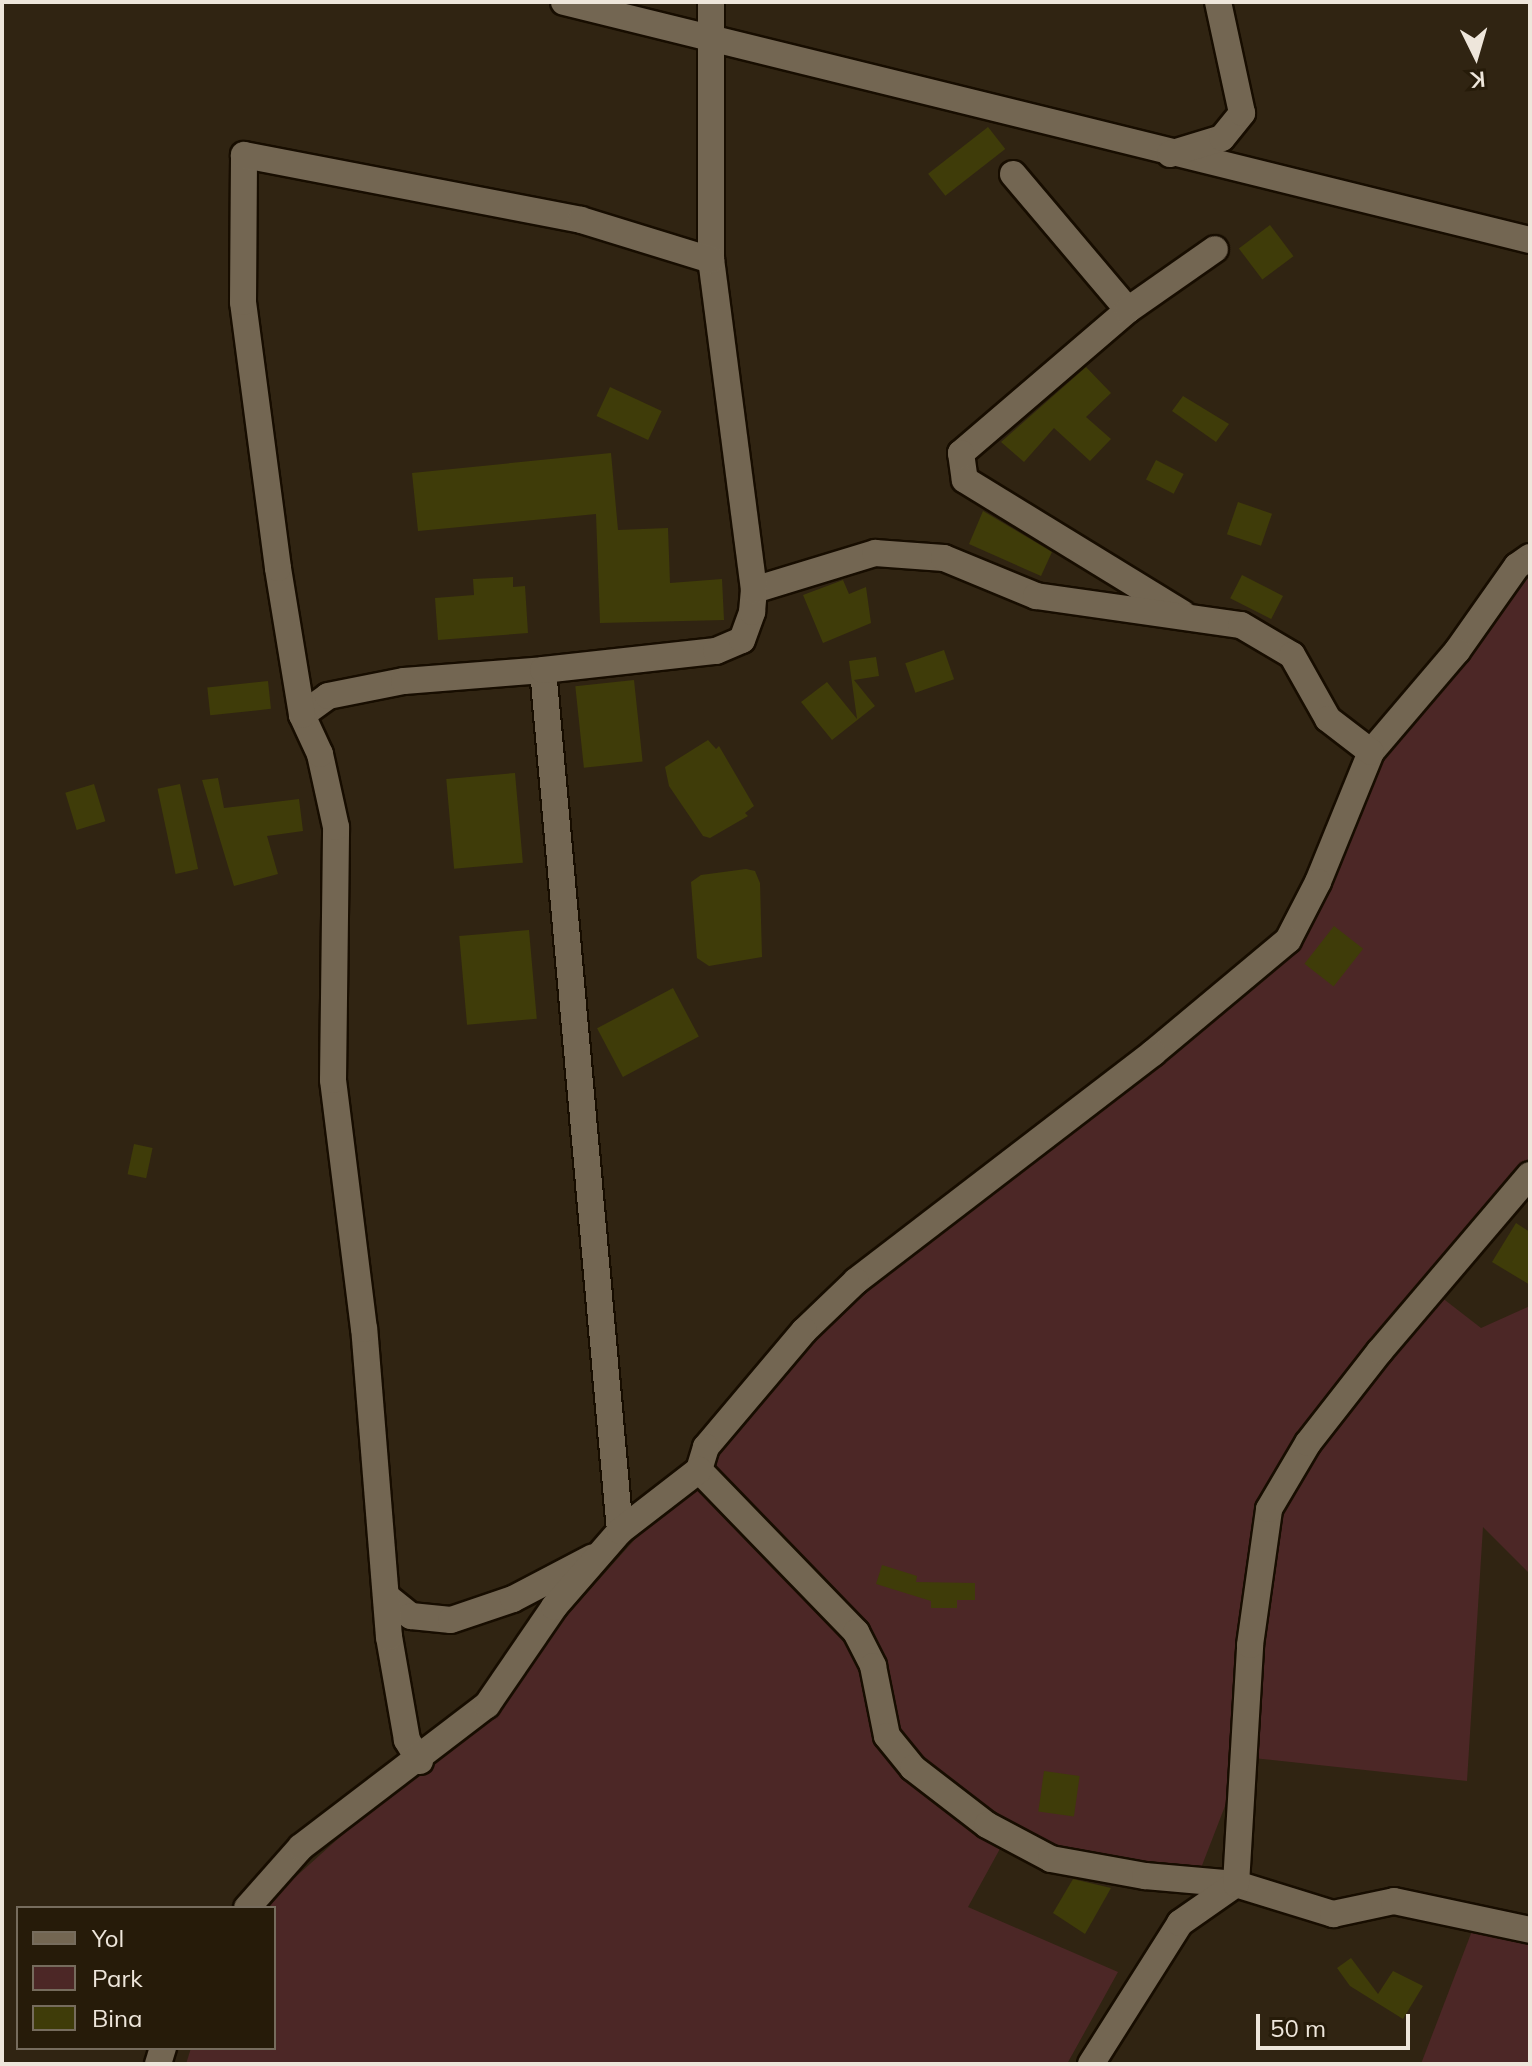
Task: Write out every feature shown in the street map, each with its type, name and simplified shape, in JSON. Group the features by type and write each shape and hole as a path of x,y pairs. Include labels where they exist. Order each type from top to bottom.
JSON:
{"street":[{"path":"564,2 1170,154 1530,240"},
{"path":"302,715 328,696 404,681 716,651 742,640 754,590 711,260 711,2"},
{"path":"1170,154 1222,138 1242,113 1218,2"},
{"path":"420,1761 407,1740 386,1596 364,1329 333,1080 336,827 320,754 302,715 243,302 244,155 581,220 711,260"},
{"path":"1013,174 1128,310"},
{"path":"1189,617 965,480 961,453 1128,310 1215,249"},
{"path":"754,590 875,553 889,554 944,558 1036,596 1241,625 1292,655 1328,719 1371,752"},
{"path":"249,1906 301,1847 420,1761 487,1705 554,1607 620,1531 699,1470 706,1447 804,1331 856,1281 1142,1062 1288,940 1318,882 1371,752 1457,651 1517,566 1530,557"},
{"path":"543,670 620,1531"},
{"path":"1236,1884 1250,1645 1269,1509 1308,1443 1380,1351 1530,1175"},
{"path":"699,1470 856,1632 873,1666 887,1736 913,1768 987,1825 1051,1859 1145,1876 1236,1884 1333,1914 1394,1901 1530,1930"},
{"path":"386,1596 411,1616 451,1620 513,1599 600,1554"},
{"path":"1091,2064 1180,1923 1236,1884"}],"green space":[{"path":"1530,576 1530,1156 1432,1290 1481,1328 1530,1306 1530,1574 1483,1527 1467,1781 1244,1757 1196,1881 1007,1836 968,1907 1118,1972 1067,2064 186,2064 190,2050 276,2050 276,1906 270,1906 291,1881 487,1705 834,1316 1272,951 1371,752"},
{"path":"1477,1918 1530,1935 1530,2064 1421,2064"}],"building":[{"path":"988,127 1005,149 945,196 928,174"},
{"path":"1270,225 1293,256 1262,280 1239,248"},
{"path":"1086,367 1111,393 1086,417 1111,439 1090,461 1054,428 1024,462 1001,442"},
{"path":"610,387 662,411 648,440 596,416"},
{"path":"1183,396 1229,424 1216,442 1172,411"},
{"path":"611,453 618,530 668,528 670,583 722,579 724,620 600,623 596,514 418,531 412,473"},
{"path":"1156,460 1184,474 1174,494 1146,480"},
{"path":"1238,502 1272,514 1261,546 1227,534"},
{"path":"983,511 1052,552 1041,576 969,544"},
{"path":"1242,575 1283,596 1271,619 1230,598"},
{"path":"513,577 513,587 525,586 528,633 438,640 435,598 474,595 473,579"},
{"path":"843,580 849,594 866,587 871,623 823,643 803,595"},
{"path":"944,650 954,679 915,693 905,663"},
{"path":"876,657 879,676 854,680 875,706 832,740 801,702 827,682 857,719 849,661"},
{"path":"634,680 643,762 584,768 575,686"},
{"path":"268,681 271,709 210,715 207,687"},
{"path":"708,740 716,749 719,746 754,806 745,813 748,816 710,838 703,836 669,786 665,767"},
{"path":"515,773 523,863 454,869 446,779"},
{"path":"218,778 224,808 299,799 303,831 267,836 278,874 234,886 202,780"},
{"path":"94,784 105,821 77,830 65,793"},
{"path":"180,784 198,869 176,874 158,789"},
{"path":"746,869 755,871 760,883 762,957 709,966 697,958 691,882 701,875"},
{"path":"1334,926 1363,949 1334,987 1304,964"},
{"path":"529,930 537,1019 467,1025 459,936"},
{"path":"673,988 699,1037 623,1077 597,1028"},
{"path":"134,1144 153,1148 146,1178 128,1174"},
{"path":"1516,1223 1530,1232 1530,1285 1492,1262"},
{"path":"882,1565 917,1576 916,1582 975,1583 975,1600 957,1600 957,1608 931,1608 931,1601 876,1584"},
{"path":"1044,1771 1080,1776 1074,1817 1038,1812"},
{"path":"1073,1879 1111,1888 1085,1934 1053,1913"},
{"path":"1351,1958 1378,1994 1393,1971 1423,1986 1403,2019 1350,1986 1337,1968"}]}
